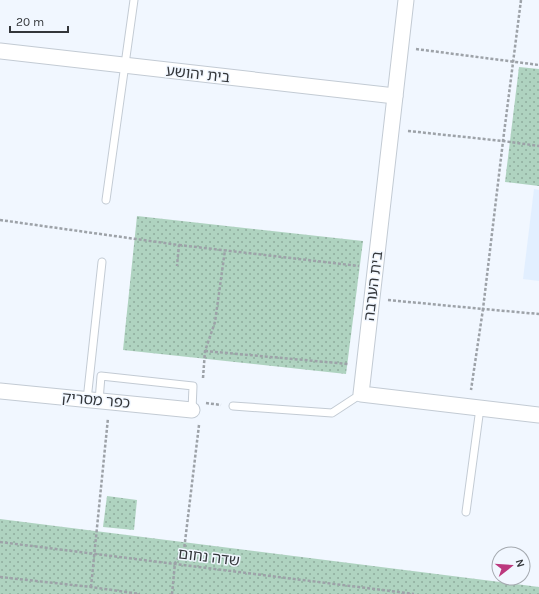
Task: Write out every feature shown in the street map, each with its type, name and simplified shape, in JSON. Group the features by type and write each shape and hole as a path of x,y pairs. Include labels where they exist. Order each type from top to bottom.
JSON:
{"street":[{"name":"בית הערבה","path":"361,394 406,0"},
{"name":"בית יהושע","path":"0,51 395,96"},
{"name":"כפר מסריק","path":"0,391 197,410"},
{"path":"361,394 539,415"}],"lane":[{"path":"106,200 134,0"},
{"path":"99,401 102,262"},
{"path":"99,401 101,376 193,386 197,410"},
{"path":"233,406 332,412 361,394"},
{"path":"466,512 474,407"}],"path":[{"path":"474,407 483,309 522,0"},
{"path":"401,48 539,65"},
{"path":"391,129 539,146"},
{"path":"0,220 179,245 375,268"},
{"path":"177,266 179,245"},
{"path":"202,380 205,351 215,322 225,250"},
{"path":"372,299 539,314"},
{"path":"205,351 364,366"},
{"path":"91,587 94,554 99,401"},
{"path":"172,594 175,563 184,550 197,410 233,406"},
{"name":"שדה נחום","path":"0,542 414,594"},
{"path":"0,577 140,594"}],"shaded area":[{"path":"534,189 539,190 539,281 523,279"}],"green space":[{"path":"519,67 539,69 539,186 505,182"},
{"path":"137,216 363,241 346,374 123,350"},
{"path":"107,496 137,500 134,530 103,527"},
{"path":"0,519 491,581 491,586 539,587 539,594 0,594"}]}
